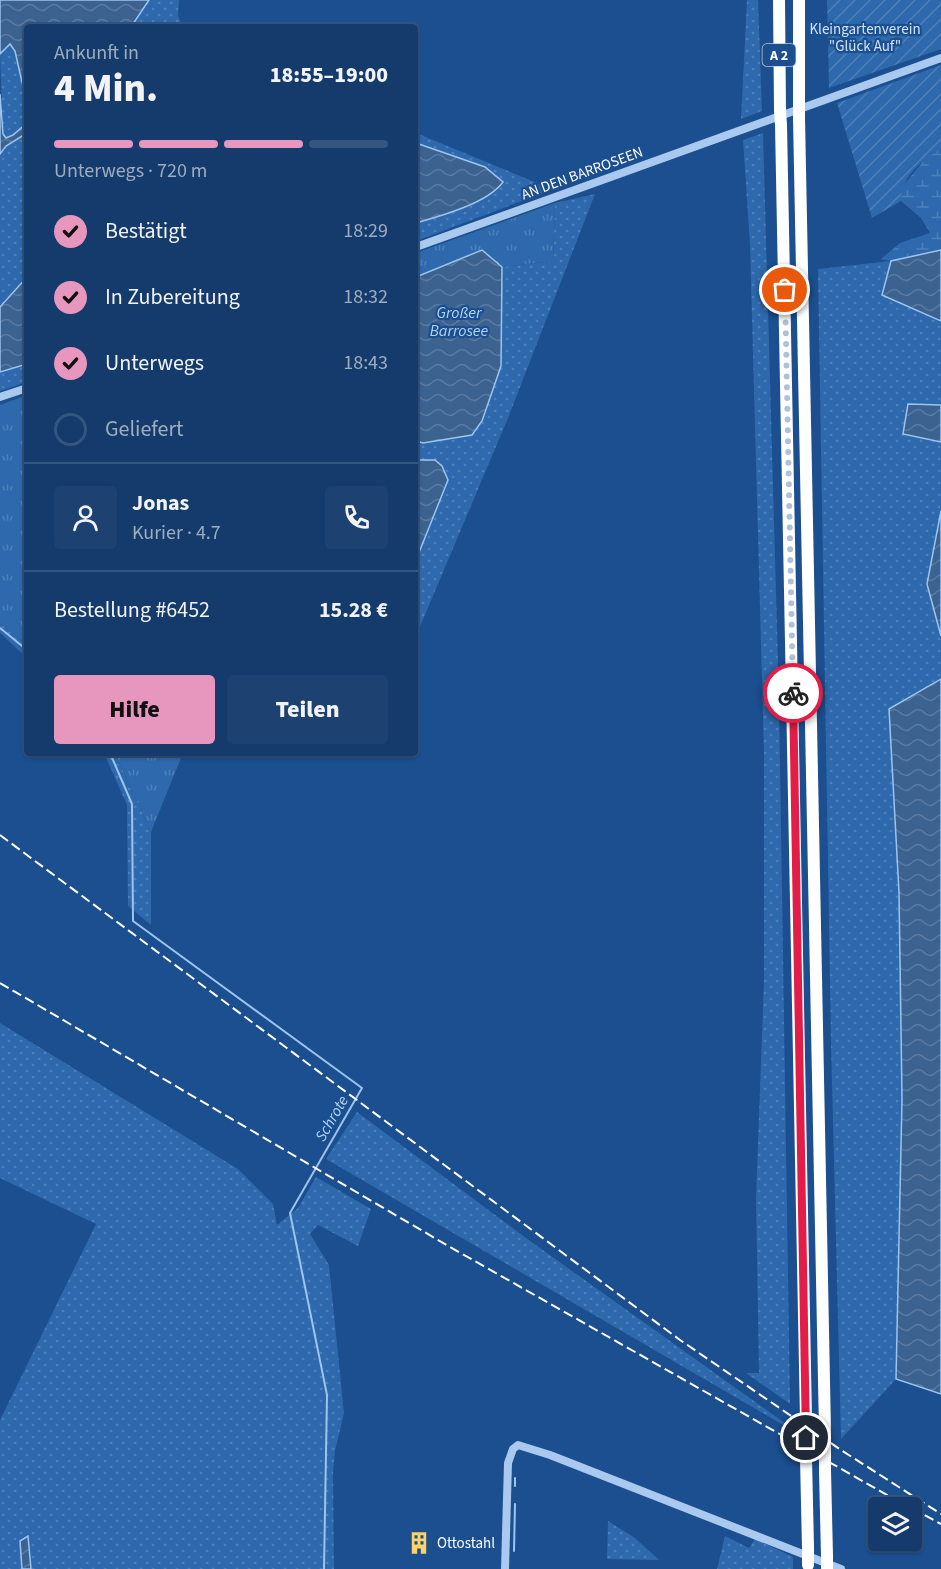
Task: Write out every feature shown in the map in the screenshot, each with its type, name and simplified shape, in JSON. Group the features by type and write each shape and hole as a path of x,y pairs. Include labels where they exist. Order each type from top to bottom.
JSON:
{"highway":[{"name":"A 2","path":"779,0 808,1567"},
{"name":"A 2","path":"799,0 799,118 827,1569"}],"street":[{"name":"AN DEN BARROSEEN","path":"418,246 941,58"},
{"path":"0,397 24,389"},
{"path":"505,1569 509,1457 516,1446 522,1445 841,1569"}],"green space":[{"path":"149,0 179,0 178,16 182,24 133,24"},
{"path":"747,0 758,0 762,111 741,119"},
{"name":"Kleingartenverein \"Glück Auf\"","path":"827,0 941,0 941,49 829,88"},
{"path":"10,44 15,51 24,91 24,126 6,138 3,134 0,54"},
{"path":"941,65 941,148 920,164 908,177 904,184 901,201 872,218 837,103"},
{"path":"763,133 779,698 790,1404 746,1373 759,1373 756,1198 764,981 764,753 750,245 743,140"},
{"path":"418,134 537,183 546,192 418,240 418,222 447,214 497,190 485,167 418,144"},
{"path":"24,135 24,280 0,307 0,154 6,146"},
{"path":"941,148 941,321 926,254 891,261 881,259 900,243 930,233 921,218 901,201 901,188 926,158"},
{"path":"595,194 508,418 419,629 418,555 448,480 435,460 418,460 418,442 423,443 472,435 482,421 501,366 502,267 553,261 555,203"},
{"path":"555,203 553,261 502,267 482,251 418,276 418,252"},
{"path":"891,261 882,295 941,321 941,405 908,404 903,434 941,442 941,511 927,584 941,636 941,679 889,709 899,892 902,1099 896,1379 841,1439 831,1042 818,269"},
{"path":"24,365 24,383 0,391 0,372"},
{"path":"24,396 24,643 0,623 0,405"},
{"path":"0,623 24,643 24,655 0,633"},
{"path":"105,756 116,756 151,832 151,925 128,906 127,805"},
{"path":"116,756 182,756 151,832"},
{"path":"0,1023 238,1169 273,1204 277,1225 298,1208 316,1177 371,1209 358,1246 318,1225 310,1234 329,1265 344,1413 335,1451 333,1473 334,1569 0,1569 0,1420 96,1224 0,1178"},
{"path":"357,1112 533,1243 786,1424 785,1426 326,1159"},
{"path":"608,1521 635,1538 659,1560 607,1559"},
{"path":"725,1536 749,1548 755,1539 793,1557 793,1569 717,1569"}],"water":[{"path":"0,0 149,0 133,24 24,24 24,91 15,51 10,44 0,54"},
{"path":"0,94 3,134 6,138 24,126 24,135 6,146 0,154"},
{"path":"418,144 485,167 503,182 487,196 451,212 418,222"},
{"name":"Großer Barrosee","path":"482,250 502,267 501,366 482,421 472,435 423,443 418,442 418,276"},
{"path":"941,250 941,321 882,295 891,261"},
{"path":"24,280 24,365 0,372 0,307"},
{"path":"908,404 941,405 941,442 903,434"},
{"path":"418,460 435,460 442,466 448,480 418,555"},
{"path":"941,511 941,636 927,584"},
{"path":"941,679 941,1394 896,1379 902,1099 899,892 889,709"},
{"path":"28,1536 31,1569 22,1569 20,1541"}],"waterway":[{"name":"Schrote","path":"0,628 24,648"},
{"name":"Schrote","path":"111,756 132,804 133,921 362,1088 290,1213 327,1395 324,1569"},
{"path":"515,1478 515,1486"},
{"path":"514,1551 515,1504"}],"railway":[{"path":"0,835 680,1340 841,1450 941,1514"},
{"path":"0,983 450,1247 891,1497"},
{"path":"922,1514 941,1524"}],"way so far":[{"path":"785,290 793,693"}],"place":[{"name":"Ottostahl","path":"419,1543"}],"route":[{"path":"793,693 806,1438"}]}
